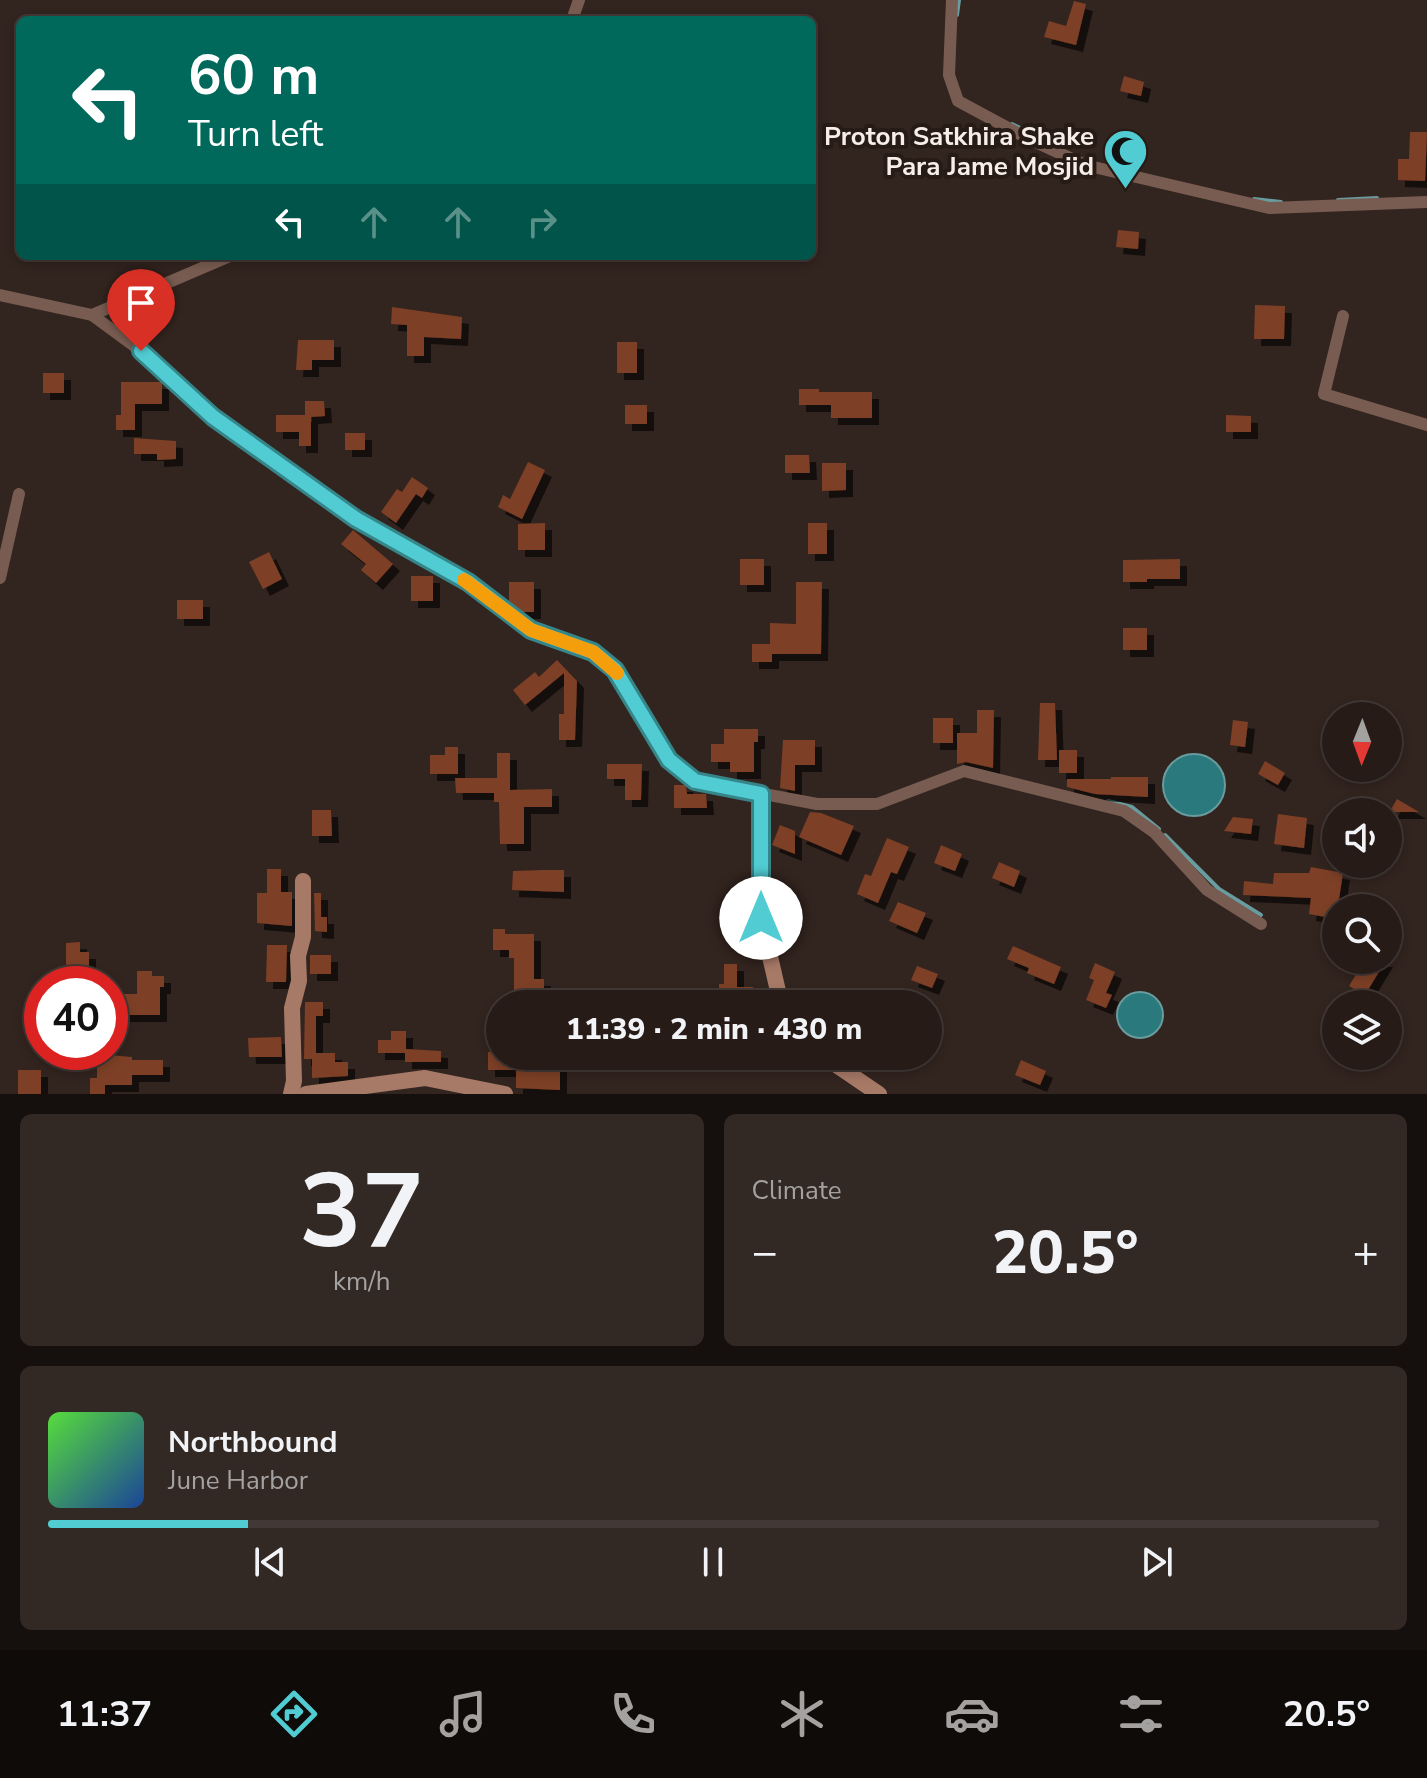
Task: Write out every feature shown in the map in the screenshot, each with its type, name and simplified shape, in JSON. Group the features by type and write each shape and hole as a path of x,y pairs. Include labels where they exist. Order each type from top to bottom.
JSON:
{"street":[{"path":"952,0 949,75 958,101 1085,165 1269,208 1427,202"},
{"path":"92,315 221,260"},
{"path":"0,295 92,315 141,351 213,417 356,519 468,582 531,630 593,652 615,670 669,760 695,781 817,804 877,804 964,771 1124,811 1154,832 1207,890 1261,924"},
{"path":"1343,316 1324,394 1427,425"},
{"path":"0,578 19,494"},
{"path":"761,794 761,918 778,990"},
{"path":"291,1094 294,1081 292,1008 299,981 298,956 303,937 303,881"},
{"path":"844,1070 879,1094"},
{"path":"306,1094 358,1090 425,1078 505,1094"}],"water":[{"path":"1194,754 1206,756 1216,763 1223,773 1223,797 1216,807 1206,814 1194,816 1182,814 1172,807 1165,797 1163,785 1165,773 1172,763 1182,756"},
{"path":"1140,992 1156,999 1163,1015 1156,1031 1140,1038 1124,1031 1117,1015 1124,999"}],"building":[{"path":"1074,1 1086,4 1076,45 1044,37 1049,21 1066,26"},
{"path":"1124,76 1144,82 1141,96 1120,91"},
{"path":"1410,132 1427,132 1425,181 1398,180 1398,159 1409,159"},
{"path":"1118,230 1139,232 1138,249 1116,247"},
{"path":"1255,305 1285,306 1284,339 1254,339"},
{"path":"392,307 462,317 461,339 424,337 424,356 407,356 407,325 391,324"},
{"path":"298,340 334,340 334,360 312,360 312,370 296,370"},
{"path":"617,342 637,342 637,373 617,373"},
{"path":"43,373 64,373 64,393 43,393"},
{"path":"121,382 162,382 162,404 135,404 135,430 116,430 116,415 121,415"},
{"path":"799,389 872,392 872,418 831,418 831,405 799,405"},
{"path":"305,401 324,401 325,416 311,417 311,446 299,446 299,432 276,432 276,415 305,415"},
{"path":"625,405 647,405 647,424 625,424"},
{"path":"1226,415 1251,416 1251,432 1226,432"},
{"path":"345,433 365,433 365,450 345,450"},
{"path":"134,438 176,441 176,459 157,460 157,454 134,454"},
{"path":"785,455 809,455 810,473 785,473"},
{"path":"528,462 545,470 522,519 498,507 503,495 510,499"},
{"path":"822,463 846,463 846,490 822,491"},
{"path":"412,477 428,488 422,498 416,494 396,523 381,512 397,489 402,492"},
{"path":"545,523 545,550 518,550 518,524"},
{"path":"808,523 827,523 827,554 808,554"},
{"path":"353,530 393,564 376,583 361,570 366,564 341,544"},
{"path":"269,552 282,579 263,589 249,562"},
{"path":"740,559 764,559 764,585 740,585"},
{"path":"1180,559 1180,579 1123,582 1123,560"},
{"path":"411,576 433,576 433,601 411,601"},
{"path":"509,582 534,582 534,612 522,612 509,602"},
{"path":"796,582 822,582 821,654 772,654 772,662 752,662 752,644 770,644 770,623 796,624"},
{"path":"177,600 203,600 203,619 177,619"},
{"path":"1123,628 1147,628 1147,650 1123,650"},
{"path":"557,660 577,681 575,740 559,740 559,714 564,714 564,673 525,705 513,690 535,672 539,677"},
{"path":"1040,703 1055,703 1057,760 1038,760"},
{"path":"977,710 994,710 993,768 966,762 957,764 957,733 977,733"},
{"path":"933,718 953,718 953,743 933,743"},
{"path":"1233,720 1248,722 1245,747 1230,745"},
{"path":"724,729 758,729 758,742 754,742 754,772 730,772 730,762 711,762 711,744 724,744"},
{"path":"783,740 815,740 815,765 795,765 795,791 780,788"},
{"path":"445,747 458,747 458,774 430,774 430,755 445,755"},
{"path":"1059,750 1077,750 1077,773 1059,773"},
{"path":"497,753 510,753 510,790 552,789 552,807 524,807 524,844 500,844 499,802 494,802 494,793 456,793 455,778 497,778"},
{"path":"1265,761 1285,773 1278,785 1258,774"},
{"path":"607,764 642,764 641,800 625,800 625,779 607,779"},
{"path":"1148,777 1148,797 1095,794 1067,787 1067,779"},
{"path":"674,785 686,785 687,794 706,794 707,808 674,808"},
{"path":"1402,802 1419,812 1402,812"},
{"path":"312,810 331,810 332,836 312,836"},
{"path":"810,812 854,826 841,855 799,837"},
{"path":"1278,814 1307,818 1304,848 1274,844"},
{"path":"1233,817 1253,819 1251,834 1224,831"},
{"path":"780,825 795,831 795,854 772,845"},
{"path":"887,838 909,847 897,874 891,872 878,903 857,894 865,874 871,876"},
{"path":"941,845 962,854 955,871 934,863"},
{"path":"999,862 1020,871 1014,887 992,878"},
{"path":"1311,867 1322,869 1322,878 1342,878 1340,894 1322,894 1322,916 1309,914 1311,898 1243,895 1244,881 1273,884 1274,873 1309,873"},
{"path":"267,869 281,869 281,892 292,892 292,926 257,923 257,893 267,893"},
{"path":"564,870 564,892 512,890 513,871"},
{"path":"314,893 321,893 321,917 327,917 327,932 315,931"},
{"path":"898,902 926,913 917,933 889,921"},
{"path":"493,929 505,929 505,934 534,934 534,979 544,979 544,990 514,990 514,958 509,958 509,950 493,950"},
{"path":"80,942 80,952 89,952 89,966 66,966 66,943"},
{"path":"267,945 287,945 286,982 266,982"},
{"path":"1013,946 1061,967 1054,984 1027,973 1029,968 1007,959"},
{"path":"310,955 331,955 331,974 310,974"},
{"path":"1095,963 1115,972 1106,993 1112,995 1106,1008 1086,1000 1094,980 1089,978"},
{"path":"724,964 737,964 737,987 753,987 753,990 719,990 719,984 724,984"},
{"path":"917,966 938,974 932,988 911,980"},
{"path":"137,971 152,971 152,976 164,976 164,987 160,987 160,1015 128,1015 128,994 137,994"},
{"path":"1356,974 1378,974 1368,990 1356,990 1349,986"},
{"path":"305,1002 323,1002 323,1016 316,1016 316,1053 335,1053 335,1062 348,1062 348,1076 312,1078 312,1059 304,1059"},
{"path":"391,1031 406,1031 406,1049 441,1051 441,1062 405,1062 405,1053 378,1053 378,1040 391,1040"},
{"path":"281,1037 282,1057 249,1057 248,1038"},
{"path":"128,1057 132,1060 163,1060 163,1075 132,1075 132,1085 105,1085 105,1094 90,1094 90,1078 97,1078 97,1070 128,1070"},
{"path":"1021,1060 1046,1071 1040,1085 1015,1075"},
{"path":"18,1070 41,1070 41,1094 18,1094"},
{"path":"516,1070 560,1070 560,1090 516,1088"}],"waterway":[{"path":"957,15 959,0"},
{"path":"1012,124 1033,134"},
{"path":"1338,200 1377,198"},
{"path":"1254,199 1281,202"},
{"path":"1108,801 1132,807 1159,829"},
{"path":"1165,835 1219,889 1261,915"}],"slow traffic":[{"path":"464,580 531,630 593,652 617,673"}],"place":[{"name":"Proton Satkhira Shake Para Jame Mosjid","path":"1125,190"}],"route":[{"path":"141,351 213,417 356,519 468,582 531,630 593,652 615,670 669,760 695,781 761,794 761,918"}]}
